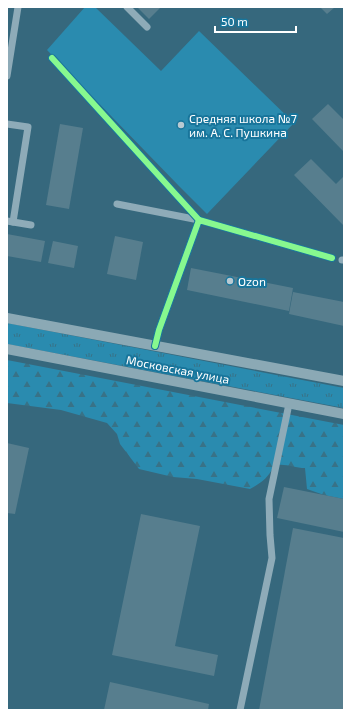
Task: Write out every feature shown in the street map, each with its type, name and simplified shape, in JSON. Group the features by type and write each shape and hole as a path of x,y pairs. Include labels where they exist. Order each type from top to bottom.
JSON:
{"main road":[{"name":"Московская улица","path":"7,318 344,381"},
{"name":"Московская улица","path":"7,349 344,414"}],"street":[{"path":"7,76 18,7"},
{"path":"127,7 147,26"},
{"path":"52,58 199,220"},
{"path":"7,124 28,127 10,221 31,225"},
{"path":"116,204 199,220 332,258"},
{"path":"155,346 159,330 199,220"},
{"path":"240,710 272,558 269,499 289,404"}],"green space":[{"name":"Средняя школа №7 им. А. С. Пушкина","path":"85,7 95,7 161,71 199,31 294,123 207,214 47,50"},
{"path":"7,323 344,388 344,408 7,344"},
{"path":"7,360 344,425 344,499 324,495 307,489 305,468 285,465 274,466 264,480 250,489 197,479 173,477 139,469 120,444 117,434 107,423 61,410 7,403"}],"building":[{"path":"137,7 161,7 149,19"},
{"path":"320,7 335,7 327,14"},
{"path":"328,104 344,120 344,152 312,119"},
{"path":"60,124 83,128 69,209 46,205"},
{"path":"311,159 336,184 344,176 344,226 294,175"},
{"path":"7,234 45,241 41,262 7,256"},
{"path":"115,236 143,242 136,280 107,274"},
{"path":"53,241 78,246 74,268 48,263"},
{"path":"191,268 293,288 289,311 187,290"},
{"path":"293,292 344,302 344,326 289,314"},
{"path":"7,443 29,448 15,514 7,513"},
{"path":"284,487 344,499 344,532 277,518"},
{"path":"141,514 200,526 175,646 218,655 214,676 112,655"},
{"path":"293,528 344,538 344,710 259,710"},
{"path":"110,682 209,704 208,710 104,710"}],"cycle path":[{"path":"52,58 199,220"},
{"path":"155,346 159,330 199,220 332,258"}],"place":[{"name":"Средняя школа №7 им. А. С. Пушкина","path":"181,125"},
{"name":"Ozon","path":"230,281"}]}
